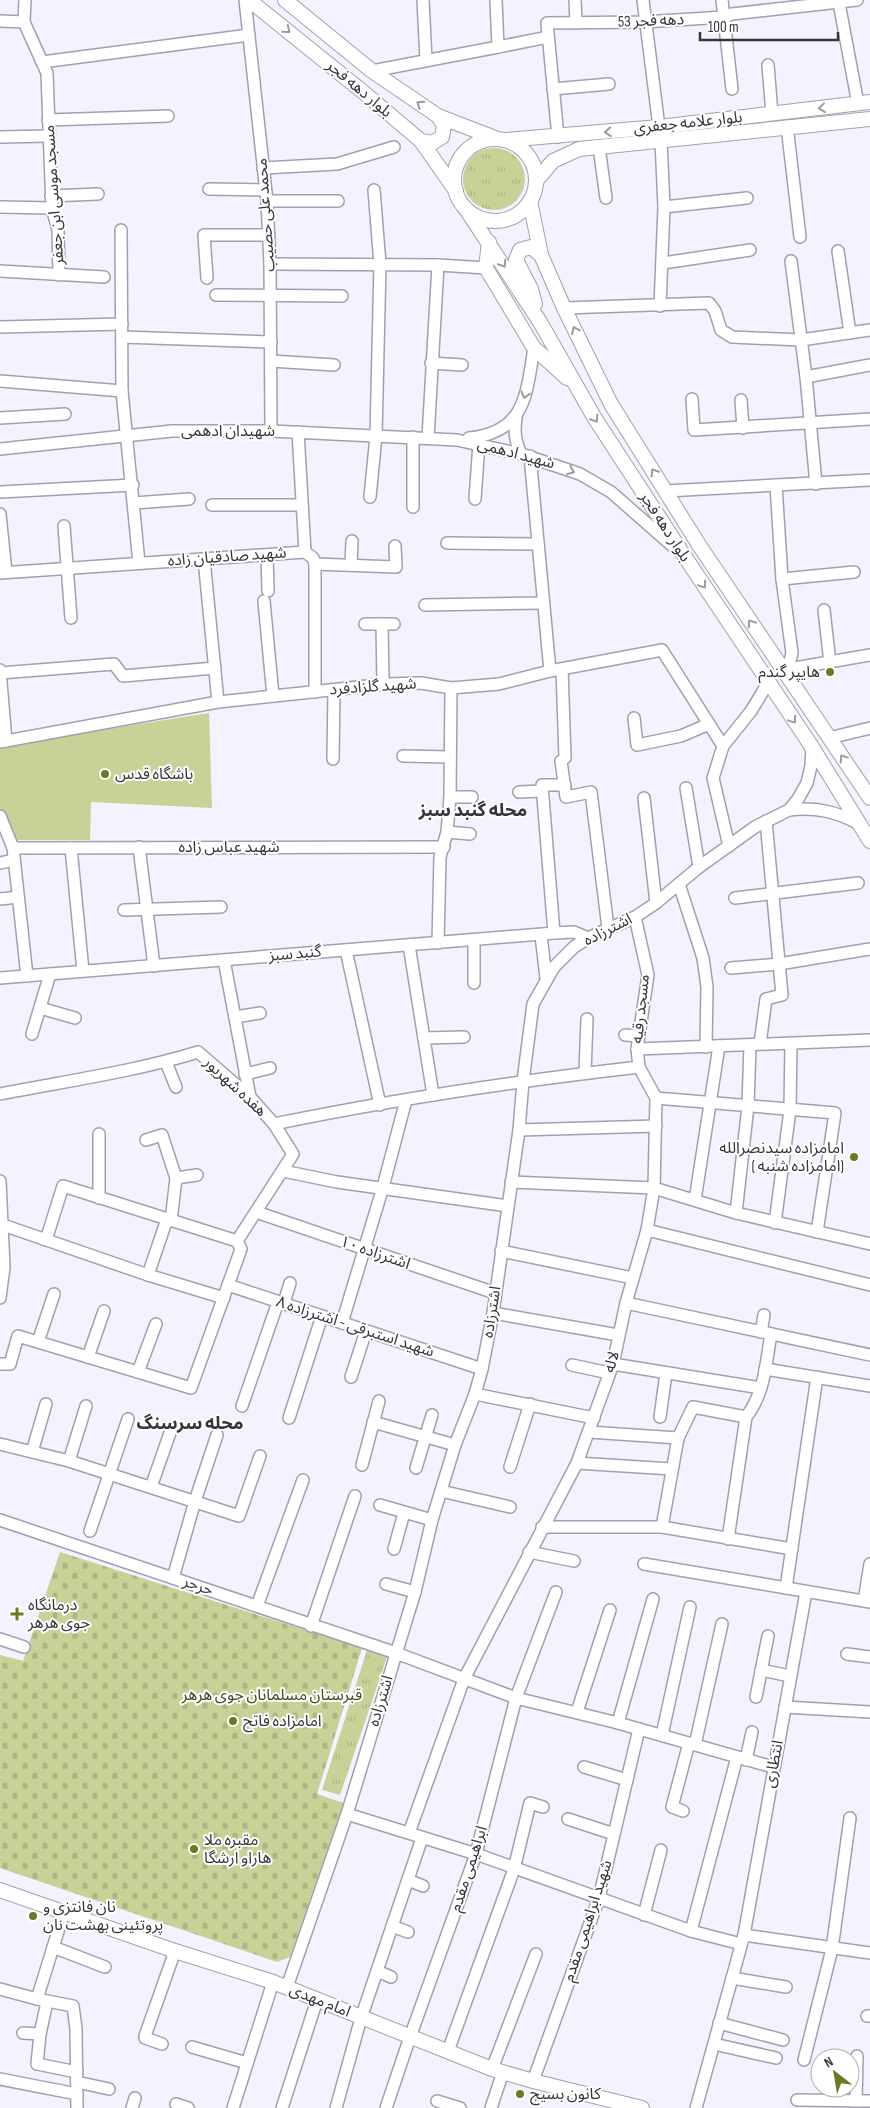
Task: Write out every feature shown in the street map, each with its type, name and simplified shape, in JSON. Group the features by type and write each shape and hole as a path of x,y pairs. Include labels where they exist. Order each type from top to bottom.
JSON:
{"main road":[{"name":"بلوار دهه فجر","path":"249,0 362,90 421,141 456,191"},
{"name":"بلوار دهه فجر","path":"285,0 372,71 438,116 501,139"},
{"name":"بلوار علامه جعفری","path":"536,181 553,160 579,149 599,147 772,114 864,103"},
{"path":"772,114 781,127"},
{"path":"421,141 432,143 442,137 444,126 438,116"},
{"name":"بلوار علامه جعفری","path":"501,139 660,134 781,127 870,119"},
{"path":"501,139 516,144 528,156 535,170 536,181 530,201 515,215 500,220 484,219 466,209 456,191 455,170 466,151 474,144 501,139"},
{"name":"بلوار دهه فجر","path":"530,201 541,254 564,308 611,404 699,545 782,670 829,738 865,783 870,798"},
{"name":"بلوار دهه فجر","path":"466,209 540,322 594,417 812,748 870,841"},
{"path":"489,242 486,268 534,348 577,387"},
{"path":"540,322 530,290 516,260 520,250 531,247 541,254"},
{"name":"امام مهدی","path":"0,1890 175,1951 287,1987 361,2018 498,2070 618,2105 642,2108"}],"street":[{"name":"مسجد موسی ابن جعفر","path":"24,0 24,22 47,73 51,196 58,230 59,275"},
{"name":"محمد علی حصیب","path":"245,0 269,235 271,431"},
{"path":"423,0 426,60"},
{"path":"496,0 498,47"},
{"path":"575,0 576,23"},
{"path":"643,0 644,22 660,134 664,206 660,306"},
{"path":"722,0 732,89"},
{"name":"دهه فجر 53","path":"548,36 547,23 644,22 724,17 732,14 809,3 839,3 857,0"},
{"path":"839,3 864,103"},
{"path":"0,21 24,22"},
{"path":"42,62 249,34"},
{"path":"372,71 548,36 558,137"},
{"path":"768,65 772,114"},
{"path":"553,89 609,84"},
{"path":"48,120 168,116"},
{"path":"781,127 800,237"},
{"path":"0,137 49,136"},
{"path":"263,168 337,164 394,147"},
{"path":"599,147 606,198"},
{"path":"209,189 266,196 338,201"},
{"path":"370,497 376,436 380,264 374,190"},
{"path":"51,196 98,194"},
{"path":"664,206 747,198"},
{"path":"0,208 52,208"},
{"path":"121,230 122,391 140,563"},
{"path":"207,278 204,235 269,235"},
{"path":"663,263 750,250"},
{"path":"838,251 850,333"},
{"path":"791,261 806,377 816,484"},
{"path":"270,264 438,265 486,268"},
{"path":"428,438 438,265"},
{"path":"0,271 104,277"},
{"path":"216,295 342,296"},
{"path":"564,308 709,303 715,311 721,330 732,337 801,340 870,330"},
{"path":"0,327 122,324"},
{"path":"122,337 271,342"},
{"path":"534,348 525,397 516,418 514,430 516,442 525,455 538,544 543,603 556,670 566,797 591,792 608,928"},
{"path":"271,361 334,365"},
{"path":"432,363 462,365"},
{"path":"806,377 870,365"},
{"path":"0,381 122,391"},
{"path":"692,399 694,430 870,419"},
{"path":"741,400 743,428"},
{"path":"0,418 65,414"},
{"name":"شهید ادهمی","path":"457,440 499,431 516,418"},
{"name":"شهیدان ادهمی","path":"0,449 172,431 271,431 457,440"},
{"path":"298,432 304,552"},
{"path":"413,437 413,506"},
{"name":"شهید ادهمی","path":"457,440 525,455 580,474 611,492 683,554"},
{"path":"475,499 479,444"},
{"path":"666,491 870,480"},
{"path":"0,492 133,485"},
{"path":"776,485 782,579 792,653 790,661 782,670"},
{"path":"134,503 189,499"},
{"path":"212,505 302,505"},
{"path":"0,514 3,572"},
{"path":"64,526 71,618"},
{"path":"351,565 352,541"},
{"path":"447,543 538,544"},
{"path":"315,692 314,564 396,567 395,546"},
{"name":"شهید صادقیان زاده","path":"3,572 304,552 313,558 314,564"},
{"path":"267,555 266,596 273,696"},
{"path":"204,559 218,702"},
{"path":"782,579 854,572"},
{"path":"425,605 543,603"},
{"path":"824,610 830,663"},
{"path":"365,624 394,624"},
{"path":"382,624 383,685"},
{"name":"شهید گلزادفرد","path":"3,741 218,702 383,685 421,683 451,688 498,684 556,670 662,650 723,746"},
{"path":"782,670 870,655"},
{"path":"3,741 0,671 114,664 123,676 215,668"},
{"path":"730,846 713,778 723,746 750,711 768,683"},
{"path":"438,943 440,858 447,832 450,796 451,688"},
{"path":"333,759 334,690"},
{"path":"634,718 637,745 681,736 709,724"},
{"path":"829,738 870,728"},
{"name":"اشترزاده","path":"287,1987 347,1814 415,1592 432,1520 455,1445 475,1394 482,1369 493,1313 519,1130 533,1004 546,978 574,947 588,938 635,916 656,903 730,846 766,821 789,810 798,800 807,783 811,766 812,748"},
{"path":"403,756 450,757"},
{"path":"554,933 542,786 565,785"},
{"path":"686,788 699,868"},
{"path":"519,792 542,791"},
{"path":"450,796 472,797"},
{"path":"644,798 656,903"},
{"path":"789,810 825,809 843,815 860,824"},
{"path":"0,816 3,829 13,848 27,976"},
{"path":"736,1213 755,1045 766,999 782,995 766,821"},
{"path":"447,832 470,834"},
{"name":"شهید عباس زاده","path":"13,848 444,847"},
{"path":"71,848 83,972"},
{"path":"139,848 154,966"},
{"path":"0,863 14,860"},
{"path":"735,898 858,883"},
{"path":"679,884 703,958 707,987 706,1047"},
{"path":"0,899 18,897"},
{"path":"124,910 222,907"},
{"name":"مسجد رقیه","path":"635,916 648,974 637,1050 639,1067 656,1098 654,1188"},
{"name":"گنبد سبز","path":"0,978 554,933 574,932 588,938"},
{"path":"541,935 546,978"},
{"path":"474,940 474,983"},
{"path":"409,945 434,1096"},
{"path":"731,968 779,964 870,949"},
{"path":"346,950 380,1105"},
{"path":"224,960 250,1097"},
{"path":"32,1034 50,974"},
{"path":"40,1008 76,1018"},
{"path":"235,1017 260,1013"},
{"path":"585,1073 587,1019"},
{"path":"625,1035 638,1036"},
{"path":"424,1038 464,1037"},
{"path":"637,1050 870,1040"},
{"path":"775,1223 790,1110 791,1043"},
{"path":"695,1200 719,1046"},
{"name":"هفده شهریور","path":"0,1094 166,1062 198,1052 250,1097 274,1124 294,1154 237,1241"},
{"path":"166,1062 176,1087"},
{"path":"274,1124 523,1081 639,1067"},
{"path":"246,1074 270,1068"},
{"path":"656,1098 835,1113 817,1232"},
{"path":"342,1323 406,1100"},
{"path":"519,1130 656,1126"},
{"path":"99,1134 99,1198"},
{"path":"146,1140 162,1136 176,1178 169,1220 148,1275"},
{"path":"282,1171 337,1182 508,1206"},
{"path":"176,1178 198,1175"},
{"path":"0,1181 3,1225 0,1298"},
{"path":"511,1182 654,1188 736,1213 870,1244"},
{"path":"0,1364 10,1364 18,1336 191,1388 241,1249 237,1241 63,1186 46,1240"},
{"name":"لاله","path":"409,1834 464,1679 577,1463 589,1432 611,1368 626,1303 647,1230 654,1188"},
{"name":"اشترزاده ۱۰","path":"256,1212 495,1293"},
{"path":"3,1225 148,1275 224,1298"},
{"path":"647,1230 870,1284"},
{"path":"501,1251 633,1278"},
{"path":"242,1406 290,1283"},
{"name":"شهید استبرقی - اشترزاده ۸","path":"228,1285 482,1369"},
{"path":"38,1342 54,1294"},
{"path":"626,1303 870,1355"},
{"path":"88,1357 104,1310"},
{"path":"493,1313 618,1335"},
{"path":"728,1539 746,1417 756,1405 765,1369 766,1333 764,1315"},
{"path":"289,1418 322,1316"},
{"path":"138,1372 156,1324"},
{"path":"351,1377 366,1331"},
{"path":"572,1365 666,1373 761,1388"},
{"path":"765,1369 870,1386"},
{"path":"660,1417 666,1373"},
{"path":"786,1588 817,1377"},
{"path":"475,1394 594,1418"},
{"path":"362,1465 379,1401"},
{"path":"32,1452 46,1404"},
{"path":"510,1467 530,1404"},
{"path":"69,1461 86,1406"},
{"path":"662,1527 678,1438 693,1407 746,1417"},
{"path":"416,1468 432,1415"},
{"path":"90,1531 128,1419"},
{"path":"373,1422 455,1445"},
{"path":"151,1487 171,1430"},
{"path":"589,1432 678,1438"},
{"path":"173,1578 194,1501 217,1435"},
{"path":"0,1444 69,1461 239,1516 260,1456"},
{"path":"577,1463 671,1469"},
{"path":"257,1606 303,1480"},
{"path":"441,1491 510,1507"},
{"path":"311,1626 355,1496"},
{"path":"380,1505 432,1520"},
{"path":"394,1549 404,1513"},
{"name":"حرحر","path":"0,1520 396,1653 516,1698 578,1712 773,1767"},
{"path":"542,1527 662,1527 792,1549"},
{"path":"529,1552 574,1561"},
{"path":"644,1564 867,1602 870,1564"},
{"path":"386,1584 415,1592"},
{"name":"ابراهیمی مقدم","path":"386,2108 476,1854 516,1698 556,1592"},
{"name":"انتظاری","path":"696,2108 743,1939 806,1592"},
{"path":"618,1723 653,1599"},
{"path":"662,1735 690,1607"},
{"path":"578,1712 610,1610"},
{"path":"683,1811 672,1807 692,1744 722,1624"},
{"path":"756,1697 768,1636"},
{"path":"0,1639 24,1647"},
{"path":"847,1654 870,1657"},
{"path":"761,1670 790,1676"},
{"path":"785,1707 870,1712"},
{"name":"شهید ابراهیمی مقدم","path":"533,2081 599,1898 639,1729"},
{"path":"691,1931 742,1758 752,1732"},
{"path":"584,1767 627,1780"},
{"path":"448,2051 514,1869 530,1803 543,1807"},
{"path":"347,1814 476,1854 691,1931 743,1939 870,1953"},
{"path":"804,2060 832,1949 850,1818"},
{"path":"568,1819 614,1834"},
{"path":"336,2108 361,2018 422,1838"},
{"path":"644,1914 661,1850"},
{"path":"408,1880 423,1886"},
{"path":"64,1912 53,1947 42,2000 38,2065 110,2089"},
{"path":"392,1926 408,1932"},
{"path":"53,1947 105,1967"},
{"path":"162,2044 147,2039 145,2036 175,1951"},
{"path":"492,2108 498,2070 536,1954"},
{"path":"377,1971 391,1977"},
{"path":"732,1978 786,1986"},
{"path":"233,2108 273,1982"},
{"path":"0,1989 73,2006 77,2108"},
{"path":"282,2108 317,2000"},
{"path":"719,2023 783,2040"},
{"path":"23,2034 40,2034"},
{"path":"714,2044 776,2058"},
{"path":"192,2047 247,2063"},
{"path":"0,2079 77,2094"},
{"path":"798,2100 870,2102"},
{"path":"437,2101 460,2108"},
{"path":"176,2104 188,2108"}],"green space":[{"path":"488,148 500,148 516,157 523,167 525,179 523,191 516,201 500,210 488,210 477,205 468,196 463,185 463,173 468,162 477,153"},
{"name":"باشگاه قدس","path":"209,713 212,808 91,802 90,840 12,840 0,812 0,746"},
{"name":"قبرستان مسلمانان جوی هرهر","path":"60,1552 362,1648 317,1794 344,1803 290,1957 277,1962 0,1868 0,1655 23,1661"},
{"path":"367,1650 387,1657 340,1795 322,1790"}],"place":[{"name":"هایپر گندم","path":"830,672"},
{"name":"باشگاه قدس","path":"105,774"},
{"name":"امامزاده سیدنصرالله ( امامزاده شنبه)","path":"854,1157"},
{"name":"درمانگاه جوی هرهر","path":"17,1614"},
{"name":"امامزاده فاتح","path":"233,1721"},
{"name":"مقبره ملا هاراو ارشگا","path":"194,1849"},
{"name":"نان فانتزی و پروتئینی بهشت نان","path":"33,1916"},
{"name":"کانون بسیج","path":"520,2094"}],"district":[{"name":"محله گنبد سبز","path":"473,810"},
{"name":"محله سرسنگ","path":"190,1423"}]}
